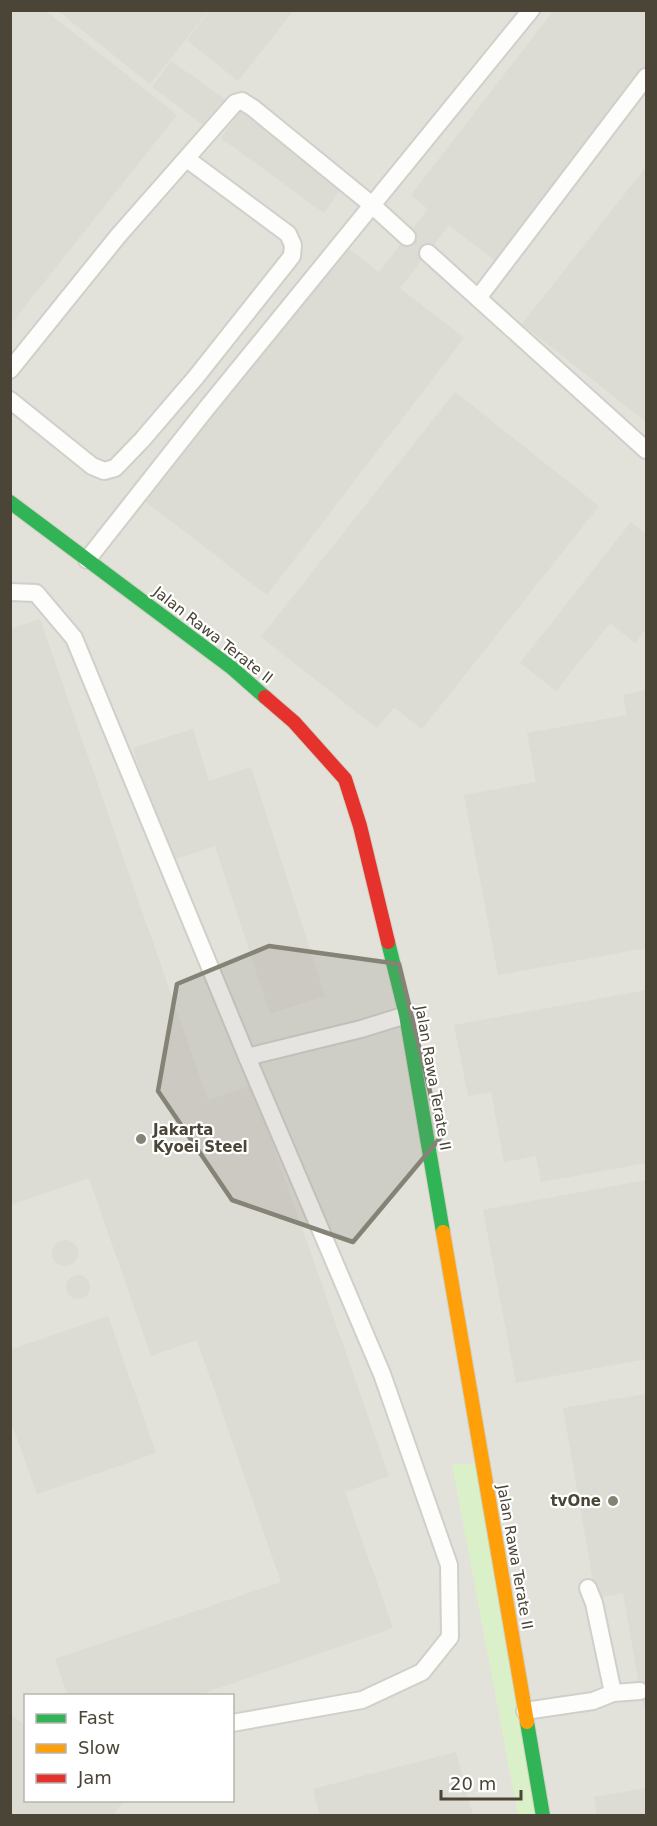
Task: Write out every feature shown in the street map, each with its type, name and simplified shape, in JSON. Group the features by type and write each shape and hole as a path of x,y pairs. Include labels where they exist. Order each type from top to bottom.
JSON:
{"street":[{"name":"Jalan Rawa Terate II","path":"10,502 232,668 294,722 345,779 360,826 406,1015 543,1815"}],"lane":[{"path":"87,560 199,418 531,10"},
{"path":"478,298 646,77"},
{"path":"10,370 118,236 235,103 242,101 372,205 407,237"},
{"path":"10,400 92,466 104,471 115,468 196,377 292,256 293,245 288,234 187,159"},
{"path":"428,253 646,450"},
{"path":"10,591 36,593 74,638 247,1057 382,1374 449,1565 450,1637 422,1672 362,1700 234,1723"},
{"path":"247,1057 361,1029 406,1015"},
{"path":"588,1588 594,1603 613,1693"},
{"path":"525,1711 593,1701 613,1693 640,1691"}],"highlighted area":[{"path":"269,946 399,964 441,1137 353,1242 232,1200 158,1091 177,984"}],"shaded area":[{"path":"11,11 646,11 646,1815 11,1816"}],"green space":[{"path":"483,1463 543,1815 518,1815 452,1464"}],"building":[{"path":"10,10 45,10 177,115 10,325"},
{"path":"57,10 209,10 150,84"},
{"path":"210,10 294,10 238,81 187,40"},
{"path":"554,10 646,10 646,69 497,262 449,225 400,288 464,338 267,595 146,502 344,245 379,272 428,209 411,195"},
{"path":"171,61 229,102 209,129 152,87"},
{"path":"240,111 344,185 324,213 221,138"},
{"path":"646,167 646,422 522,324"},
{"path":"455,392 599,506 422,729 394,707 377,728 261,637"},
{"path":"631,522 646,534 646,629 635,643 610,623 556,691 520,663"},
{"name":"Jakarta Kyoei Steel","path":"40,619 208,1100 252,1085 389,1476 345,1492 393,1628 202,1694 67,1694 55,1659 281,1582 197,1340 151,1356 89,1178 10,1205 10,629"},
{"path":"646,690 646,948 498,975 464,795 536,782 527,733 627,715 623,695"},
{"path":"193,729 209,781 251,767 325,996 270,1014 215,846 170,861 133,748"},
{"path":"646,990 646,1163 541,1182 536,1156 504,1162 491,1092 468,1096 454,1025"},
{"path":"646,1180 646,1359 516,1383 483,1210"},
{"path":"65,1240 74,1244 78,1253 74,1262 65,1266 56,1262 52,1253 56,1244"},
{"path":"78,1275 83,1276 89,1282 89,1292 83,1298 78,1299 73,1298 67,1292 66,1287 67,1282 73,1276"},
{"path":"108,1316 156,1453 37,1494 10,1419 10,1350"},
{"name":"tvOne","path":"646,1394 646,1706 643,1707 623,1593 596,1598 563,1408"},
{"path":"10,1714 24,1724 24,1802 123,1802 113,1816 10,1816"},
{"path":"456,1752 473,1816 320,1816 313,1789"},
{"path":"646,1788 646,1816 597,1816 594,1797"}],"traffic: fast":[{"path":"10,502 232,668 265,697"},
{"path":"388,942 406,1015 443,1232"},
{"path":"527,1722 543,1816"}],"traffic: slow":[{"path":"443,1232 527,1722"}],"traffic: jam":[{"path":"265,697 294,722 345,779 360,826 388,942"}],"place":[{"name":"Jakarta Kyoei Steel","path":"141,1139"},
{"name":"tvOne","path":"613,1501"}]}
